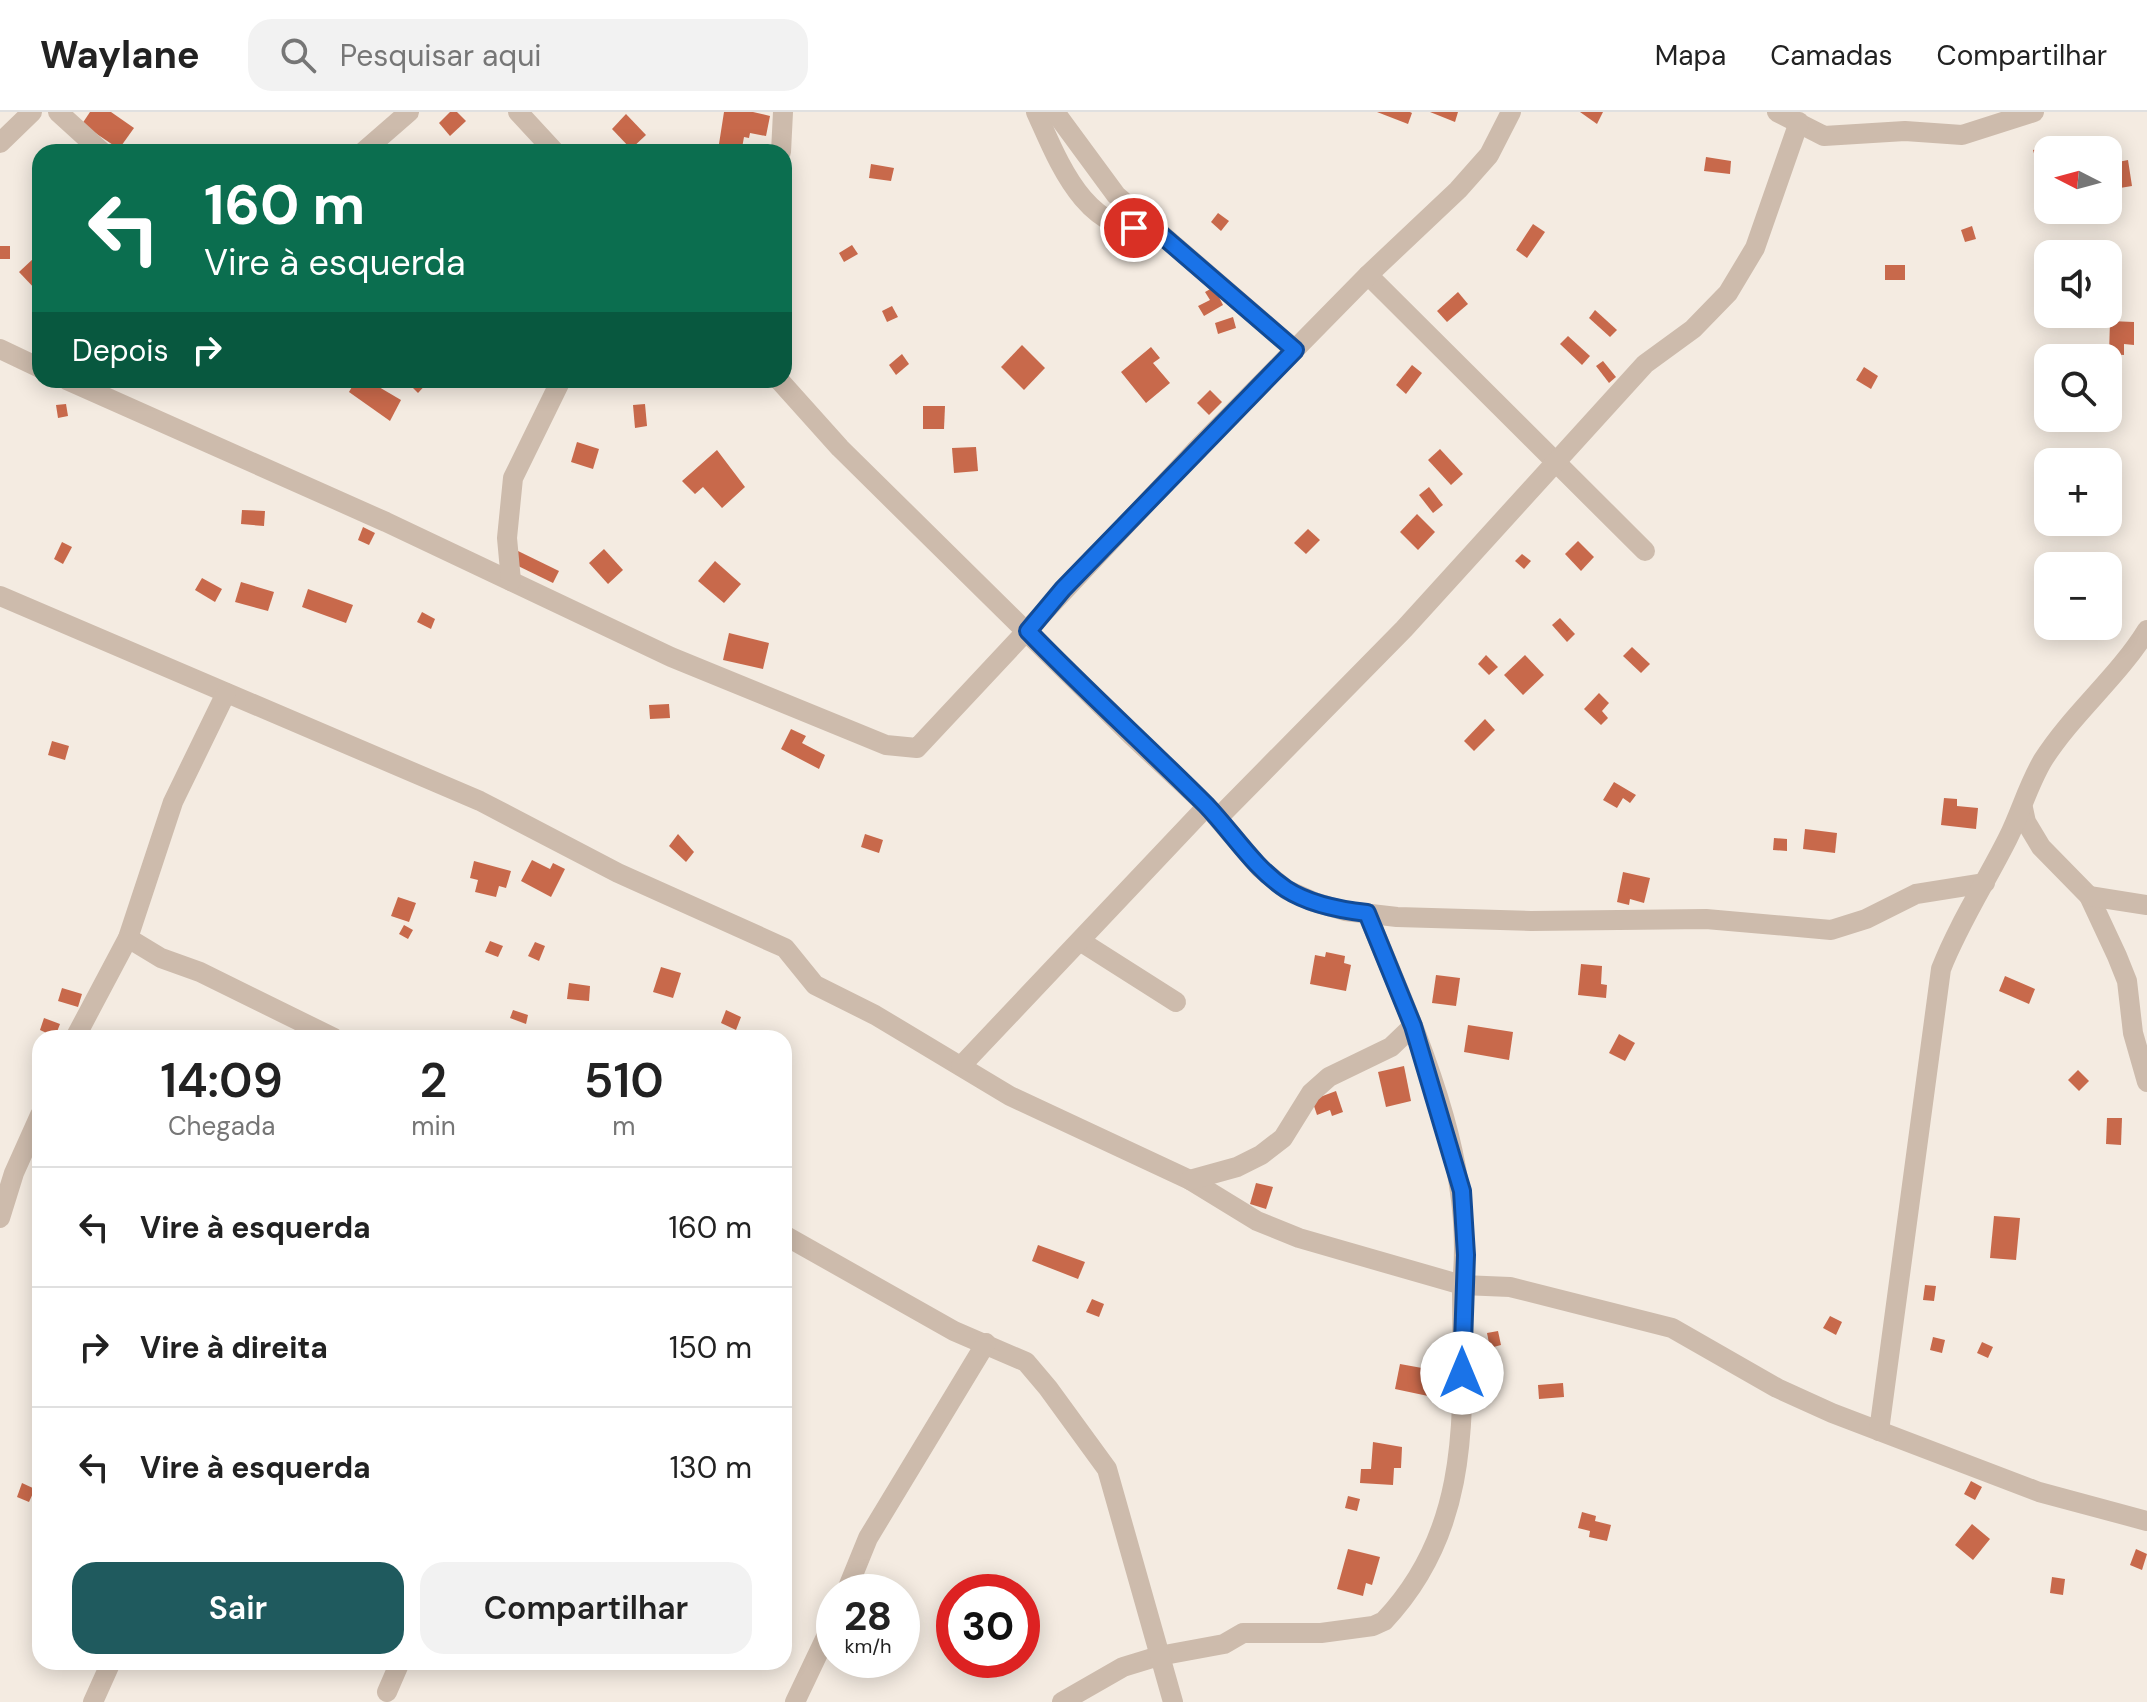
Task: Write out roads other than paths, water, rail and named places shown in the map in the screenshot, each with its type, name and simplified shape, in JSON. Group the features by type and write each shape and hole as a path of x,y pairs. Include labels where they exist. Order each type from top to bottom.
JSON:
{"street":[{"path":"0,143 32,112"},
{"path":"58,112 93,144"},
{"path":"372,144 409,112"},
{"path":"518,112 548,144"},
{"path":"781,144 783,112"},
{"path":"1036,112 1065,178 1081,199 1118,224 1158,232"},
{"path":"1055,112 1116,195 1295,350"},
{"path":"85,388 476,564 671,657 886,745 917,748 939,728 1063,589 1368,275 1458,190 1489,155 1511,112"},
{"path":"1777,112 1824,136 1905,131 1962,135 2034,112"},
{"path":"961,1066 1080,941 1404,629 1645,364 1693,329 1728,293 1755,248 1799,122"},
{"path":"1368,275 1645,551"},
{"path":"0,349 32,364"},
{"path":"511,581 507,538 513,478 557,388"},
{"path":"786,388 840,448 1213,812 1260,868 1287,890 1314,902 1367,913 1531,921 1706,919 1831,930 1866,919 1916,894 1985,883"},
{"path":"476,564 507,538"},
{"path":"0,596 480,801 618,873 785,948 815,985 875,1015 1010,1096 1190,1180 1257,1221 1299,1238 1462,1285 1510,1287 1672,1328 1777,1388 1879,1431 2039,1492 2147,1521"},
{"path":"1879,1431 1898,1315 1941,969 1953,939 2023,808 2026,790 2044,758 2147,630"},
{"path":"79,1030 128,938 173,802 226,693"},
{"path":"2023,808 2026,822 2041,847 2089,896 2127,981 2133,1033 2147,1082"},
{"path":"2089,896 2147,905"},
{"path":"1062,1702 1123,1667 1159,1656 1224,1644 1243,1633 1321,1633 1373,1626 1395,1609 1441,1538 1459,1469 1462,1285 1466,1255 1462,1191 1413,1026 1367,913"},
{"path":"128,938 161,958 200,972 318,1030"},
{"path":"1080,941 1176,1002"},
{"path":"1190,1180 1237,1167 1261,1155 1283,1138 1311,1093 1329,1077 1391,1047 1413,1026"},
{"path":"0,1218 14,1173 32,1133"},
{"path":"792,1239 830,1258 914,1309 1026,1362 1098,1451 1115,1493 1173,1702"},
{"path":"853,1574 868,1538 986,1343"},
{"path":"795,1702 816,1658"},
{"path":"93,1702 107,1670"},
{"path":"387,1692 397,1670"}]}
